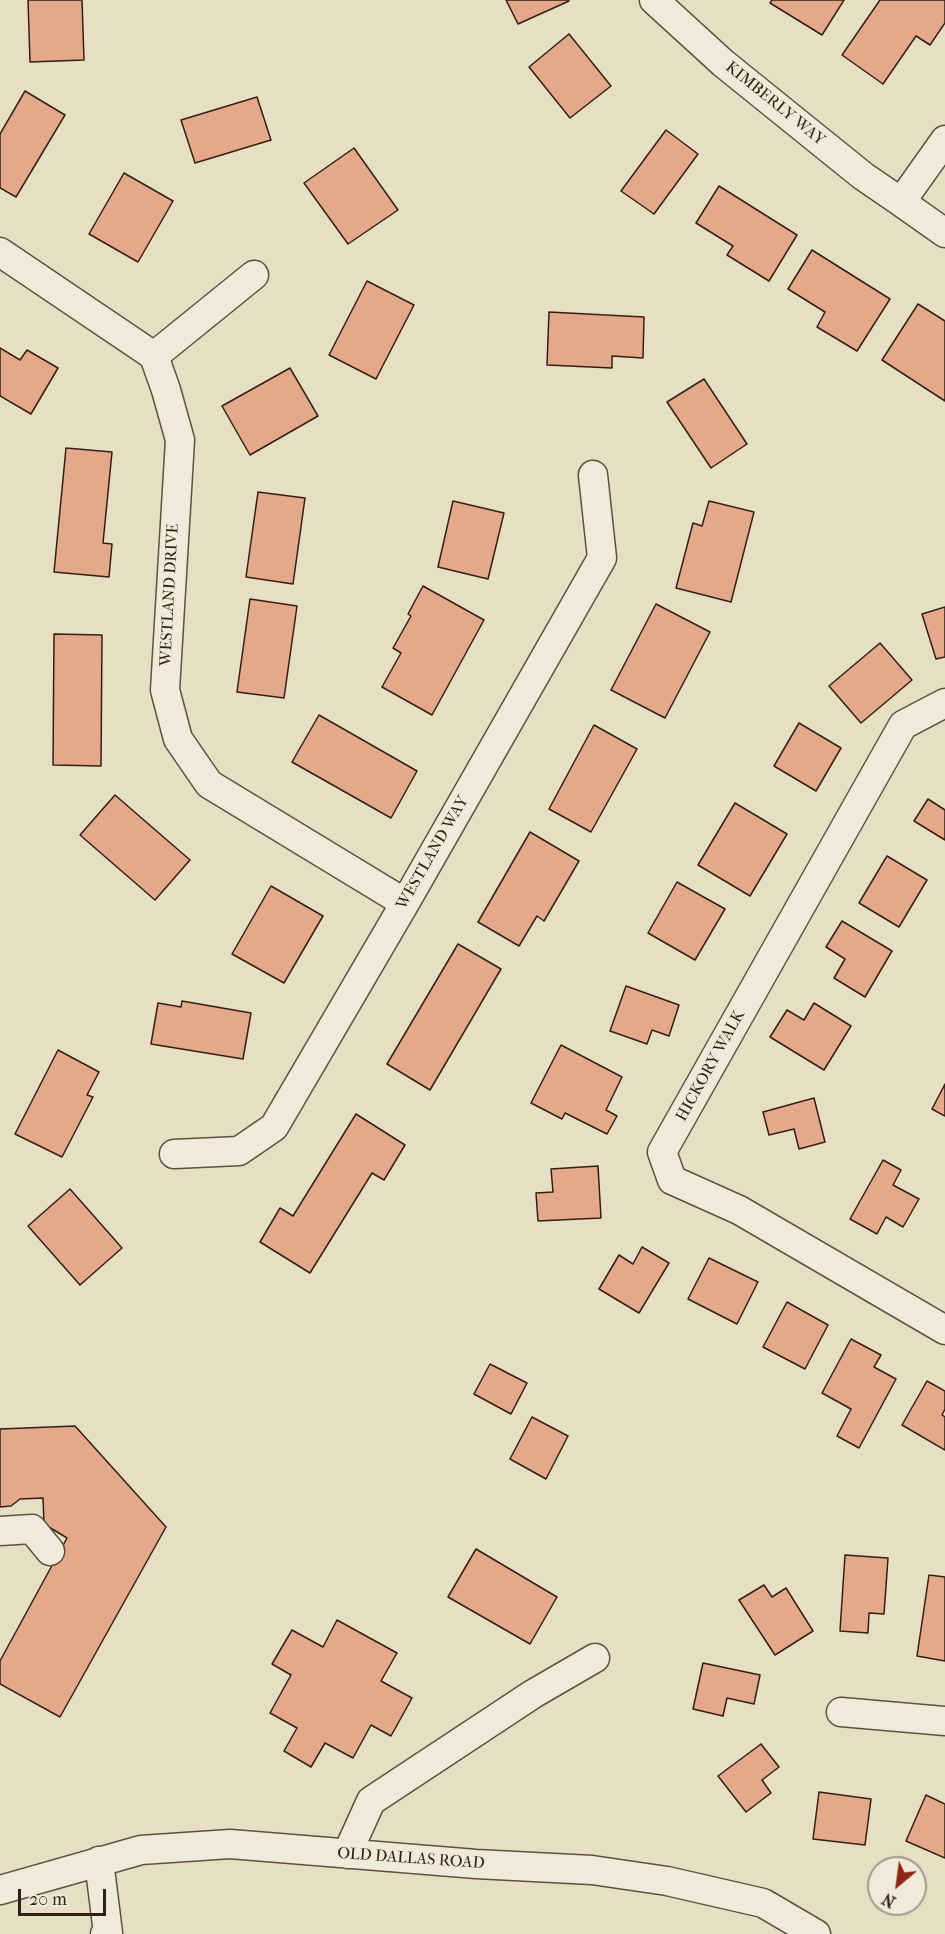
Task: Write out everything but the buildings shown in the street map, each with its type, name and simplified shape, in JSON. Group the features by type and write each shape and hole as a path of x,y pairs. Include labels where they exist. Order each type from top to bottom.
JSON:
{"street":[{"name":"KIMBERLY WAY","path":"654,0 723,63 863,176 945,233"},
{"path":"901,202 945,140"},
{"path":"0,252 154,356 254,275"},
{"name":"WESTLAND DRIVE","path":"154,356 180,440 165,690 178,739 209,784 405,903"},
{"name":"WESTLAND WAY","path":"174,1154 239,1151 274,1127 602,558 593,475"},
{"name":"HICKORY WALK","path":"942,1321 738,1210 672,1180 662,1152 903,725 945,703"},
{"path":"0,1531 32,1529 50,1551"},
{"path":"347,1854 371,1801 533,1694 595,1658"},
{"path":"841,1712 945,1721"},
{"name":"OLD DALLAS ROAD","path":"0,1890 141,1850 230,1844 476,1864 592,1870 666,1881 763,1904 816,1934"},
{"path":"99,1861 112,1934"}]}
